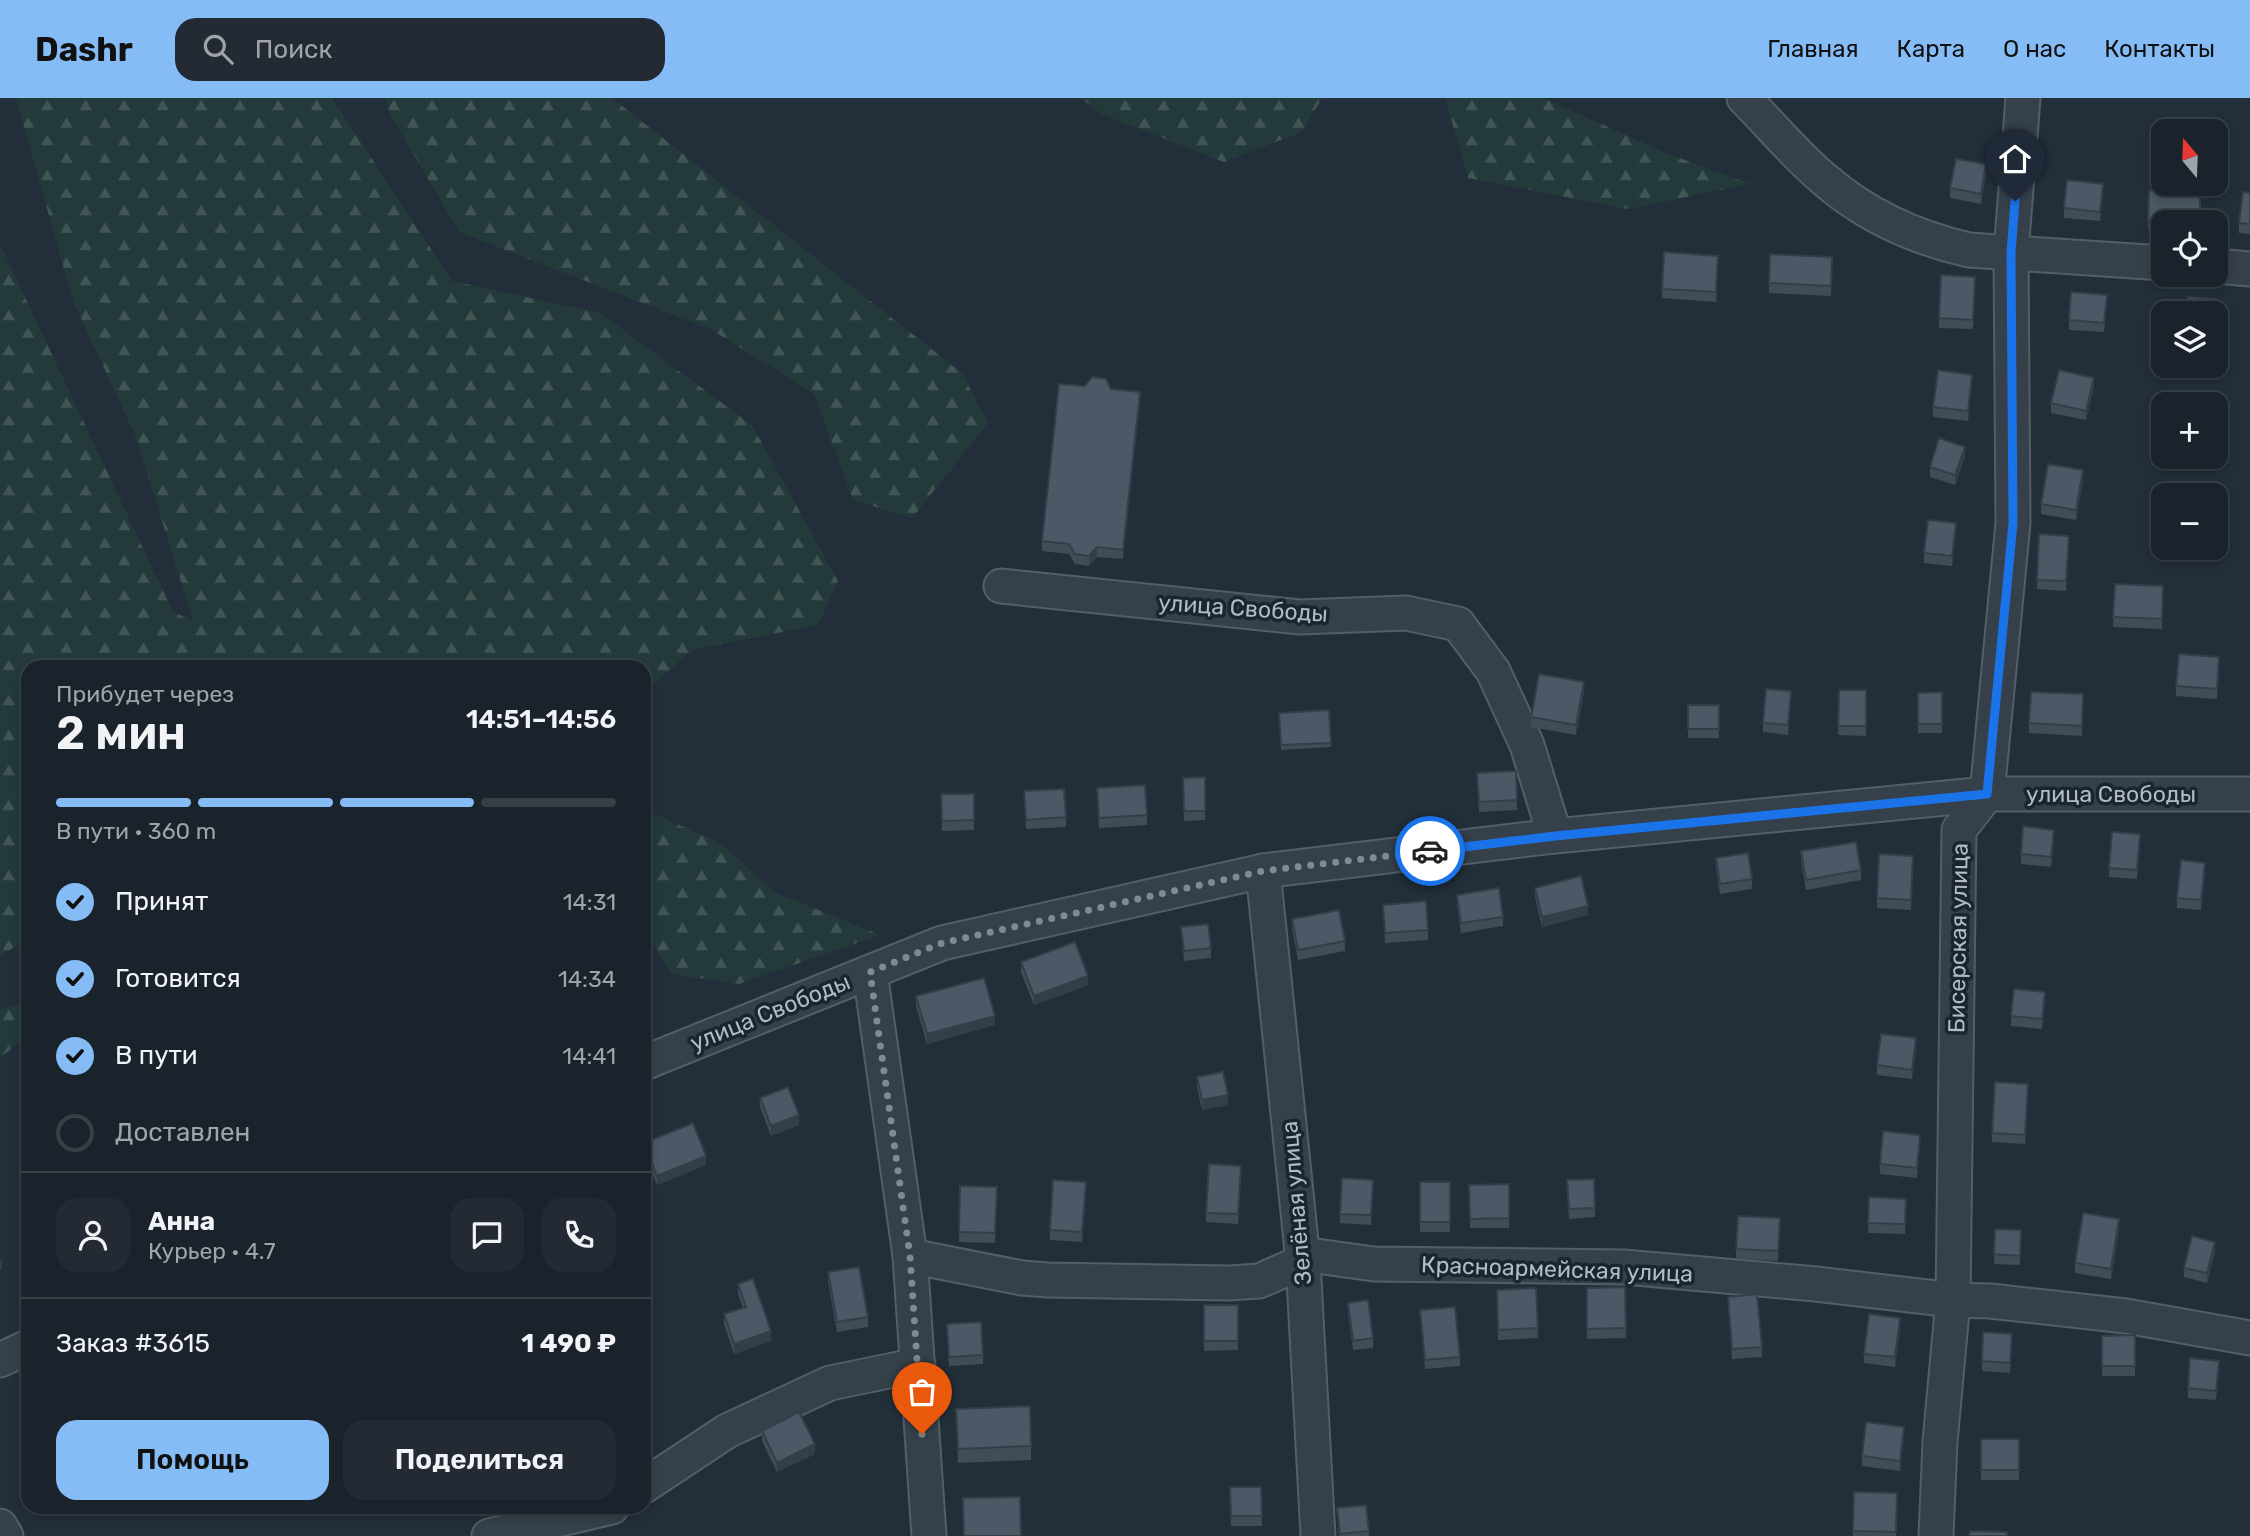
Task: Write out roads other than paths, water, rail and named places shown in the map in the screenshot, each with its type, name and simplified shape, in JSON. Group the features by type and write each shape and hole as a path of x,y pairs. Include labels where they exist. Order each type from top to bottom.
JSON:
{"street":[{"path":"1744,98 1824,180 1882,218 1940,243 1969,250 2151,262"},
{"path":"1987,794 2013,523 2011,253 2022,98"},
{"path":"2228,267 2250,269"},
{"name":"улица Свободы","path":"1001,586 1300,617 1406,612 1458,624 1493,671 1527,745 1555,836"},
{"name":"улица Свободы","path":"651,1060 942,943 1263,871 1555,836 1987,794 2250,794"},
{"name":"Бисерская улица","path":"1936,1536 1940,1442 1953,1300 1959,830 1987,794"},
{"name":"Зелёная улица","path":"1263,871 1303,1261 1318,1536"},
{"path":"870,972 910,1256 929,1536"},
{"name":"Красноармейская улица","path":"910,1256 1021,1278 1230,1283 1259,1281 1316,1256 1374,1264 1624,1267 2126,1316 2250,1338"},
{"path":"0,1360 21,1350"},
{"path":"651,1481 727,1431 830,1383 918,1365"},
{"path":"489,1536 582,1514"},
{"path":"0,1526 6,1536"}]}
